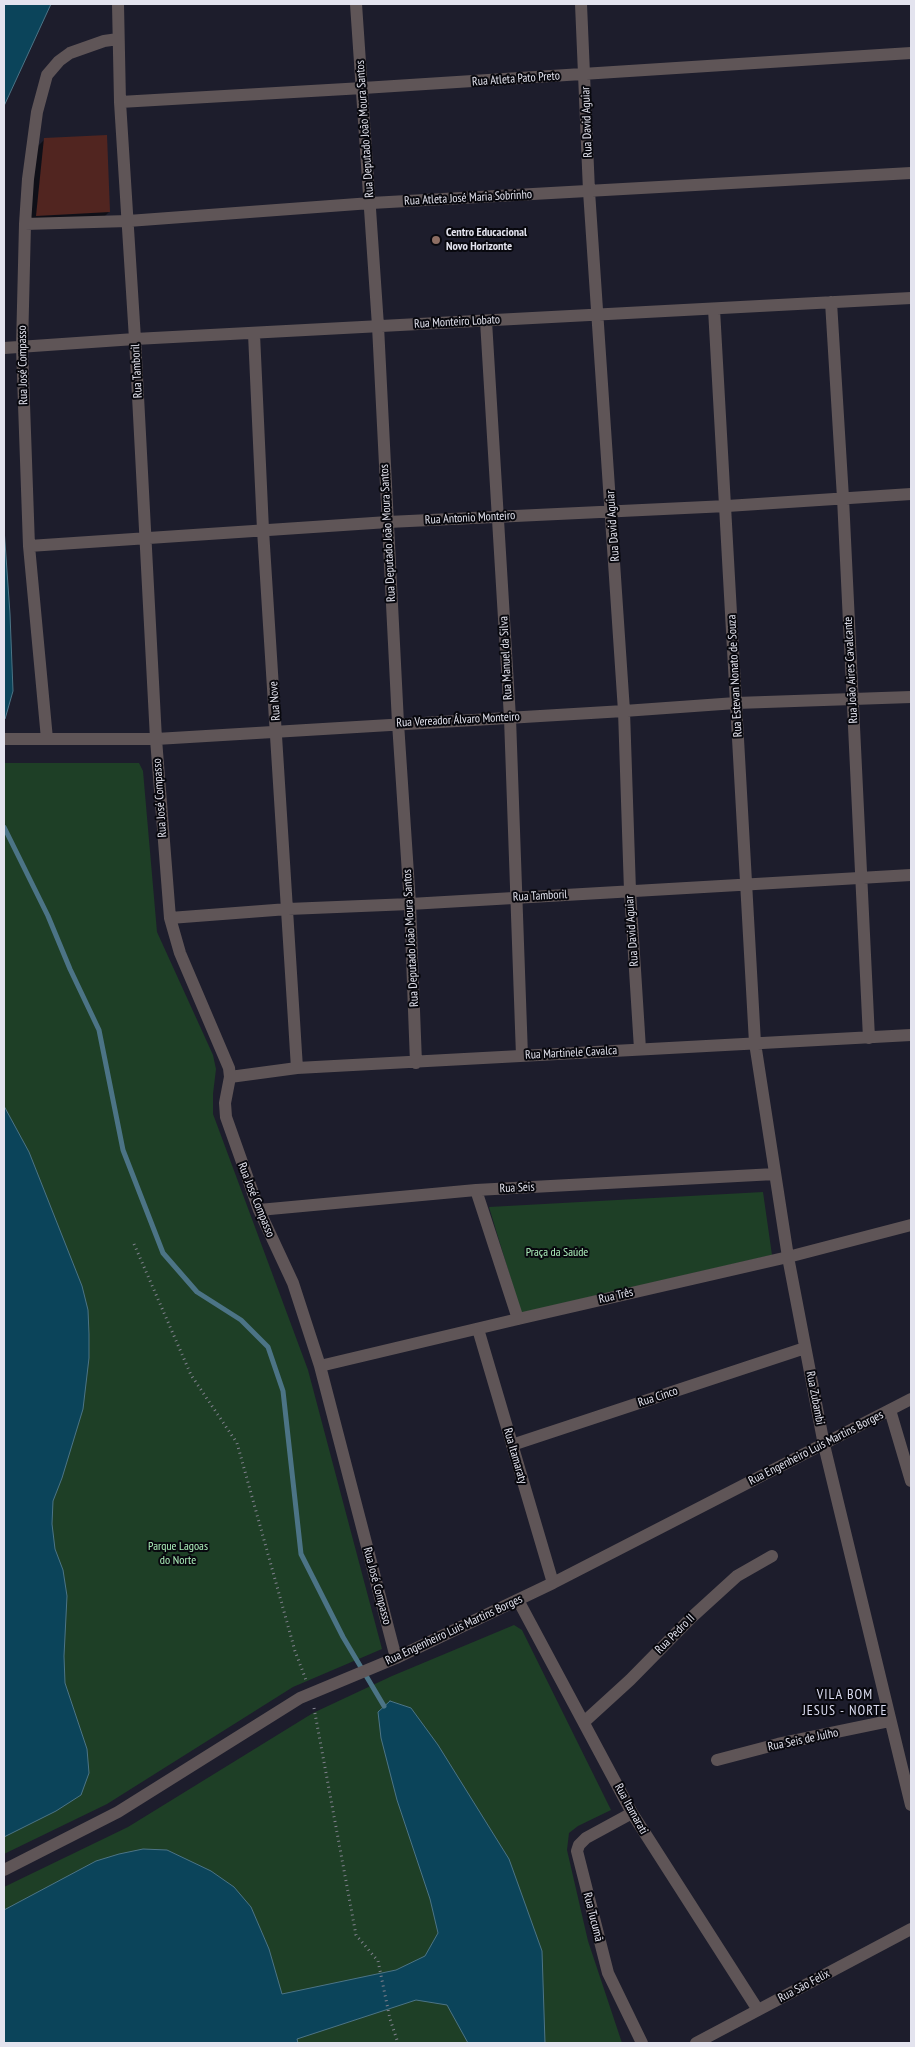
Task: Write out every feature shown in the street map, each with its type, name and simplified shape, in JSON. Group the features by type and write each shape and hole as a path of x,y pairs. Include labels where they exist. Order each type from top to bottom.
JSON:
{"street":[{"name":"Rua Tamboril","path":"118,4 120,102 135,339 156,738"},
{"name":"Rua Deputado João Moura Santos","path":"356,4 378,326 398,723 410,904 416,1063"},
{"name":"Rua David Aguiar","path":"581,4 589,191 624,712 630,891 640,1049"},
{"name":"Rua José Compasso","path":"47,739 29,546 22,347 25,224 36,112 47,75 59,61 70,53 95,43 118,39"},
{"name":"Rua Atleta Pato Preto","path":"120,102 911,53"},
{"name":"Rua Atleta José Maria Sobrinho","path":"25,224 128,222 371,204 911,173"},
{"name":"Rua Monteiro Lobato","path":"4,348 135,339 911,298"},
{"name":"Rua João Aires Cavalcante","path":"831,302 843,498 869,1038"},
{"name":"Rua Estevan Nonato de Souza","path":"714,309 748,884 755,1044"},
{"name":"Rua Manuel da Silva","path":"486,321 510,718 522,1056"},
{"name":"Rua Nove","path":"254,334 263,530 297,1068"},
{"name":"Rua Antonio Monteiro","path":"29,546 388,522 726,506 911,494"},
{"name":"Rua Vereador Álvaro Monteiro","path":"4,738 156,738 398,723 624,712 736,703 911,696"},
{"name":"Rua José Compasso","path":"156,738 170,918 180,953 226,1061 230,1077 225,1103 226,1117 259,1210 292,1283 320,1366 396,1658"},
{"name":"Rua Tamboril","path":"170,918 288,909 410,904 911,875"},
{"name":"Rua Martinele Cavalca","path":"230,1077 297,1068 911,1035"},
{"name":"Rua Zubambi","path":"755,1044 788,1257 824,1445 889,1721 911,1805"},
{"name":"Rua Seis","path":"259,1210 476,1190 775,1174"},
{"path":"476,1190 518,1318"},
{"name":"Rua Três","path":"320,1366 518,1318 788,1257 911,1225"},
{"name":"Rua Itamaraty","path":"478,1329 553,1583"},
{"name":"Rua Cinco","path":"512,1445 805,1348"},
{"name":"Rua Engenheiro Luis Martins Borges","path":"4,1870 118,1812 300,1698 396,1658 553,1583 911,1399"},
{"path":"890,1410 911,1481"},
{"name":"Rua Pedro II","path":"584,1722 737,1576 772,1556"},
{"name":"Rua Itamarati","path":"518,1600 632,1813 758,2010"},
{"name":"Rua Seis de Julho","path":"718,1760 778,1744 889,1721"},
{"name":"Rua Tucumã","path":"632,1813 586,1838 579,1845 577,1851 608,1973 642,2043"},
{"name":"Rua São Felix","path":"696,2043 911,1929"}],"path":[{"path":"134,1244 191,1375 237,1443 296,1651 312,1694 356,1935 378,1961 390,2019 398,2043"}],"green space":[{"name":"Parque Lagoas do Norte","path":"4,763 139,763 143,771 157,932 213,1055 216,1069 213,1114 308,1370 382,1649 293,1687 107,1804 4,1854"},
{"name":"Praça da Saúde","path":"763,1192 772,1255 521,1313 489,1207"},
{"path":"514,1625 522,1630 611,1810 578,1826 569,1833 567,1850 588,1941 622,2043 4,2043 4,1887 128,1827 313,1713 392,1676"}],"water":[{"path":"4,4 51,4 4,106"},
{"path":"4,528 13,691 5,719 4,719"},
{"path":"4,1106 29,1152 82,1286 88,1310 89,1358 83,1409 53,1501 52,1524 55,1549 63,1570 67,1596 64,1656 65,1683 87,1749 89,1773 81,1795 56,1811 4,1837"},
{"path":"390,1701 411,1708 438,1745 509,1859 542,1951 545,2043 468,2043 447,2005 416,2000 297,2039 298,2043 4,2043 4,1910 96,1861 143,1849 167,1850 211,1871 234,1887 251,1907 269,1949 282,1994 396,1970 425,1956 438,1933 430,1899 397,1800 381,1738 378,1712"}],"building":[{"path":"107,135 110,212 36,216 44,138"}],"waterway":[{"path":"4,827 48,916 70,969 99,1030 123,1150 163,1253 197,1292 241,1320 268,1347 283,1391 301,1554 343,1637 384,1706"}],"place":[{"name":"Centro Educacional Novo Horizonte","path":"436,240"}],"district":[{"name":"VILA BOM JESUS - NORTE","path":"845,1704"}]}
